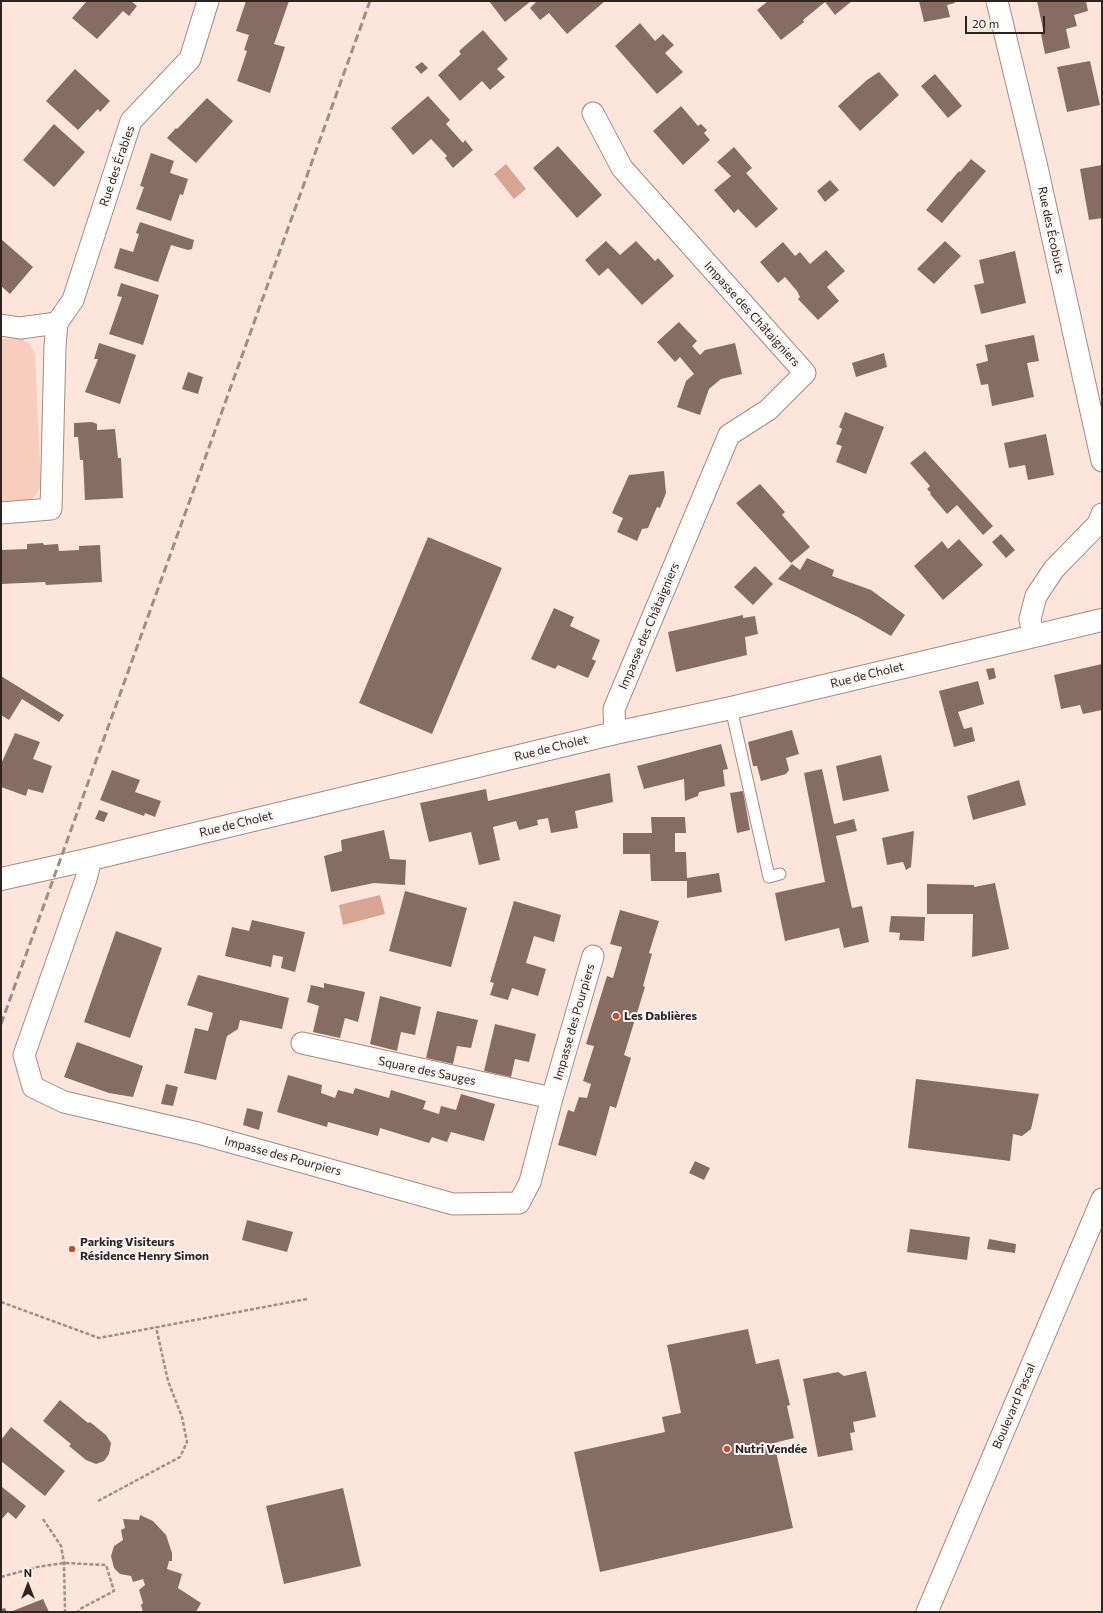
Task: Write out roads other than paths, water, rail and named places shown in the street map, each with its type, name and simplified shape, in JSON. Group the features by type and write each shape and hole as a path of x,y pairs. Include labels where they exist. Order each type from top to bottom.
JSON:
{"main road":[{"name":"Rue de Cholet","path":"1,879 91,859 615,733 731,708 1033,635 1102,620"}],"street":[{"name":"Rue des Érables","path":"1,513 51,509 55,346 58,323 73,300 131,121 190,59 208,1"},
{"name":"Rue des Écobuts","path":"997,1 1036,163 1102,461"},
{"name":"Impasse des Châtaigniers","path":"593,113 622,168 805,373 768,410 729,435 614,709 615,733"},
{"path":"1,325 20,328 58,323"},
{"path":"1033,635 1030,619 1036,596 1054,569 1098,524 1102,514"},
{"name":"Impasse des Pourpiers","path":"91,859 86,879 24,1056 33,1087 64,1102 198,1133 454,1204 519,1203 530,1182 552,1098 593,956"},
{"name":"Square des Sauges","path":"302,1044 552,1098"},
{"name":"Boulevard Pascal","path":"927,1612 1102,1199"}],"lane":[{"path":"731,708 769,877 780,874"}],"railway":[{"path":"1,1024 370,1"}],"place":[{"name":"Les Dablières","path":"616,1016"},
{"name":"Parking Visiteurs Résidence Henry Simon","path":"72,1249"},
{"name":"Nutri Vendée","path":"727,1449"}]}
